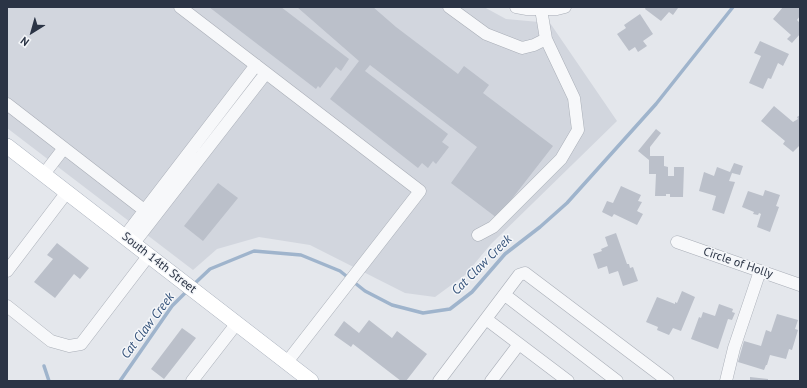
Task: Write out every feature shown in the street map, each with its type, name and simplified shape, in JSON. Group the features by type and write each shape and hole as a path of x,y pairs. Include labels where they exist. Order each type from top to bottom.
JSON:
{"main road":[{"name":"South 14th Street","path":"7,146 311,381"}],"street":[{"path":"180,7 420,191 287,362"},
{"path":"448,7 486,34 522,48 534,45 546,39"},
{"path":"522,8 541,10 565,7"},
{"path":"478,235 493,227 562,159 578,130 574,98 546,39 541,10"},
{"path":"129,239 144,210 256,65"},
{"path":"129,239 266,73"},
{"path":"7,105 144,210"},
{"path":"44,174 64,148"},
{"path":"7,272 67,192"},
{"name":"Circle of Holly","path":"677,242 800,285"},
{"path":"7,306 51,341 69,346 82,344 149,255"},
{"path":"726,381 734,348 760,271"},
{"path":"439,381 519,275 525,273 668,381"},
{"path":"505,295 617,381"},
{"path":"486,319 568,381"},
{"path":"192,381 237,323"},
{"path":"491,381 519,344"}],"shaded area":[{"path":"7,7 484,7 506,19 550,23 617,121 491,244 465,275 435,297 405,293 310,245 259,237 217,249 193,270 7,128"}],"building":[{"path":"209,7 281,7 349,59 341,71 336,67 320,88 318,86 316,89"},
{"path":"297,7 373,7 396,27 458,74 464,66 489,85 483,93 553,146 497,218 451,183 477,147 370,65 365,71 448,134 442,142 449,147 436,164 433,161 428,168 422,163 418,168 330,99 359,61"},
{"path":"646,7 678,8 673,15 669,12 661,21 645,9"},
{"path":"783,7 800,7 800,16 797,20 800,23 800,34 792,43 787,39 791,35 773,19"},
{"path":"640,14 653,34 643,41 647,46 638,52 635,47 629,51 617,34 626,28 624,25"},
{"path":"760,41 789,54 783,66 778,63 771,79 768,78 763,89 749,83 761,56 754,53"},
{"path":"774,106 793,122 798,119 797,117 800,115 800,145 793,152 783,144 785,141 761,121"},
{"path":"656,129 661,133 650,147 650,156 664,156 664,166 668,167 668,176 674,176 674,167 684,167 683,197 670,197 670,194 666,194 666,196 655,196 656,174 649,174 649,160 638,151"},
{"path":"734,163 743,166 740,175 732,173 729,181 735,182 724,214 712,210 716,196 699,191 704,172 714,176 717,167 730,172"},
{"path":"218,183 238,198 203,241 184,226"},
{"path":"621,186 641,195 638,201 642,202 637,211 643,214 637,225 614,214 612,217 602,212 607,201 613,203"},
{"path":"765,190 780,195 776,206 779,207 770,232 757,227 761,214 753,214 754,212 742,207 748,191 763,196"},
{"path":"616,233 627,264 629,264 630,268 633,267 638,281 623,286 618,271 609,274 607,266 598,269 593,254 602,251 601,249 608,246 605,237"},
{"path":"57,243 89,268 80,279 74,274 55,298 34,282 53,259 47,255"},
{"path":"682,291 695,297 681,331 673,328 669,335 657,330 658,327 646,322 657,297 675,304 675,302 677,303"},
{"path":"719,304 733,309 732,312 735,313 732,320 728,319 718,349 691,339 699,317 701,318 703,312 715,316"},
{"path":"777,314 798,320 795,329 798,330 792,350 789,349 786,359 770,355 764,370 738,362 744,341 761,346 766,330 771,332"},
{"path":"369,320 392,338 397,331 427,354 406,381 401,381 353,344 351,347 334,335 344,321 359,333"},
{"path":"182,328 196,338 164,379 151,369"},
{"path":"750,377 768,379 768,381 750,381"}],"waterway":[{"name":"Cat Claw Creek","path":"192,286 210,269 254,251 301,255 340,271 365,291 392,305 423,313 450,309 472,292 505,254 540,227 567,203 656,104 733,7"},
{"name":"Cat Claw Creek","path":"120,381 172,306 188,290"},
{"path":"44,366 49,381"}]}
